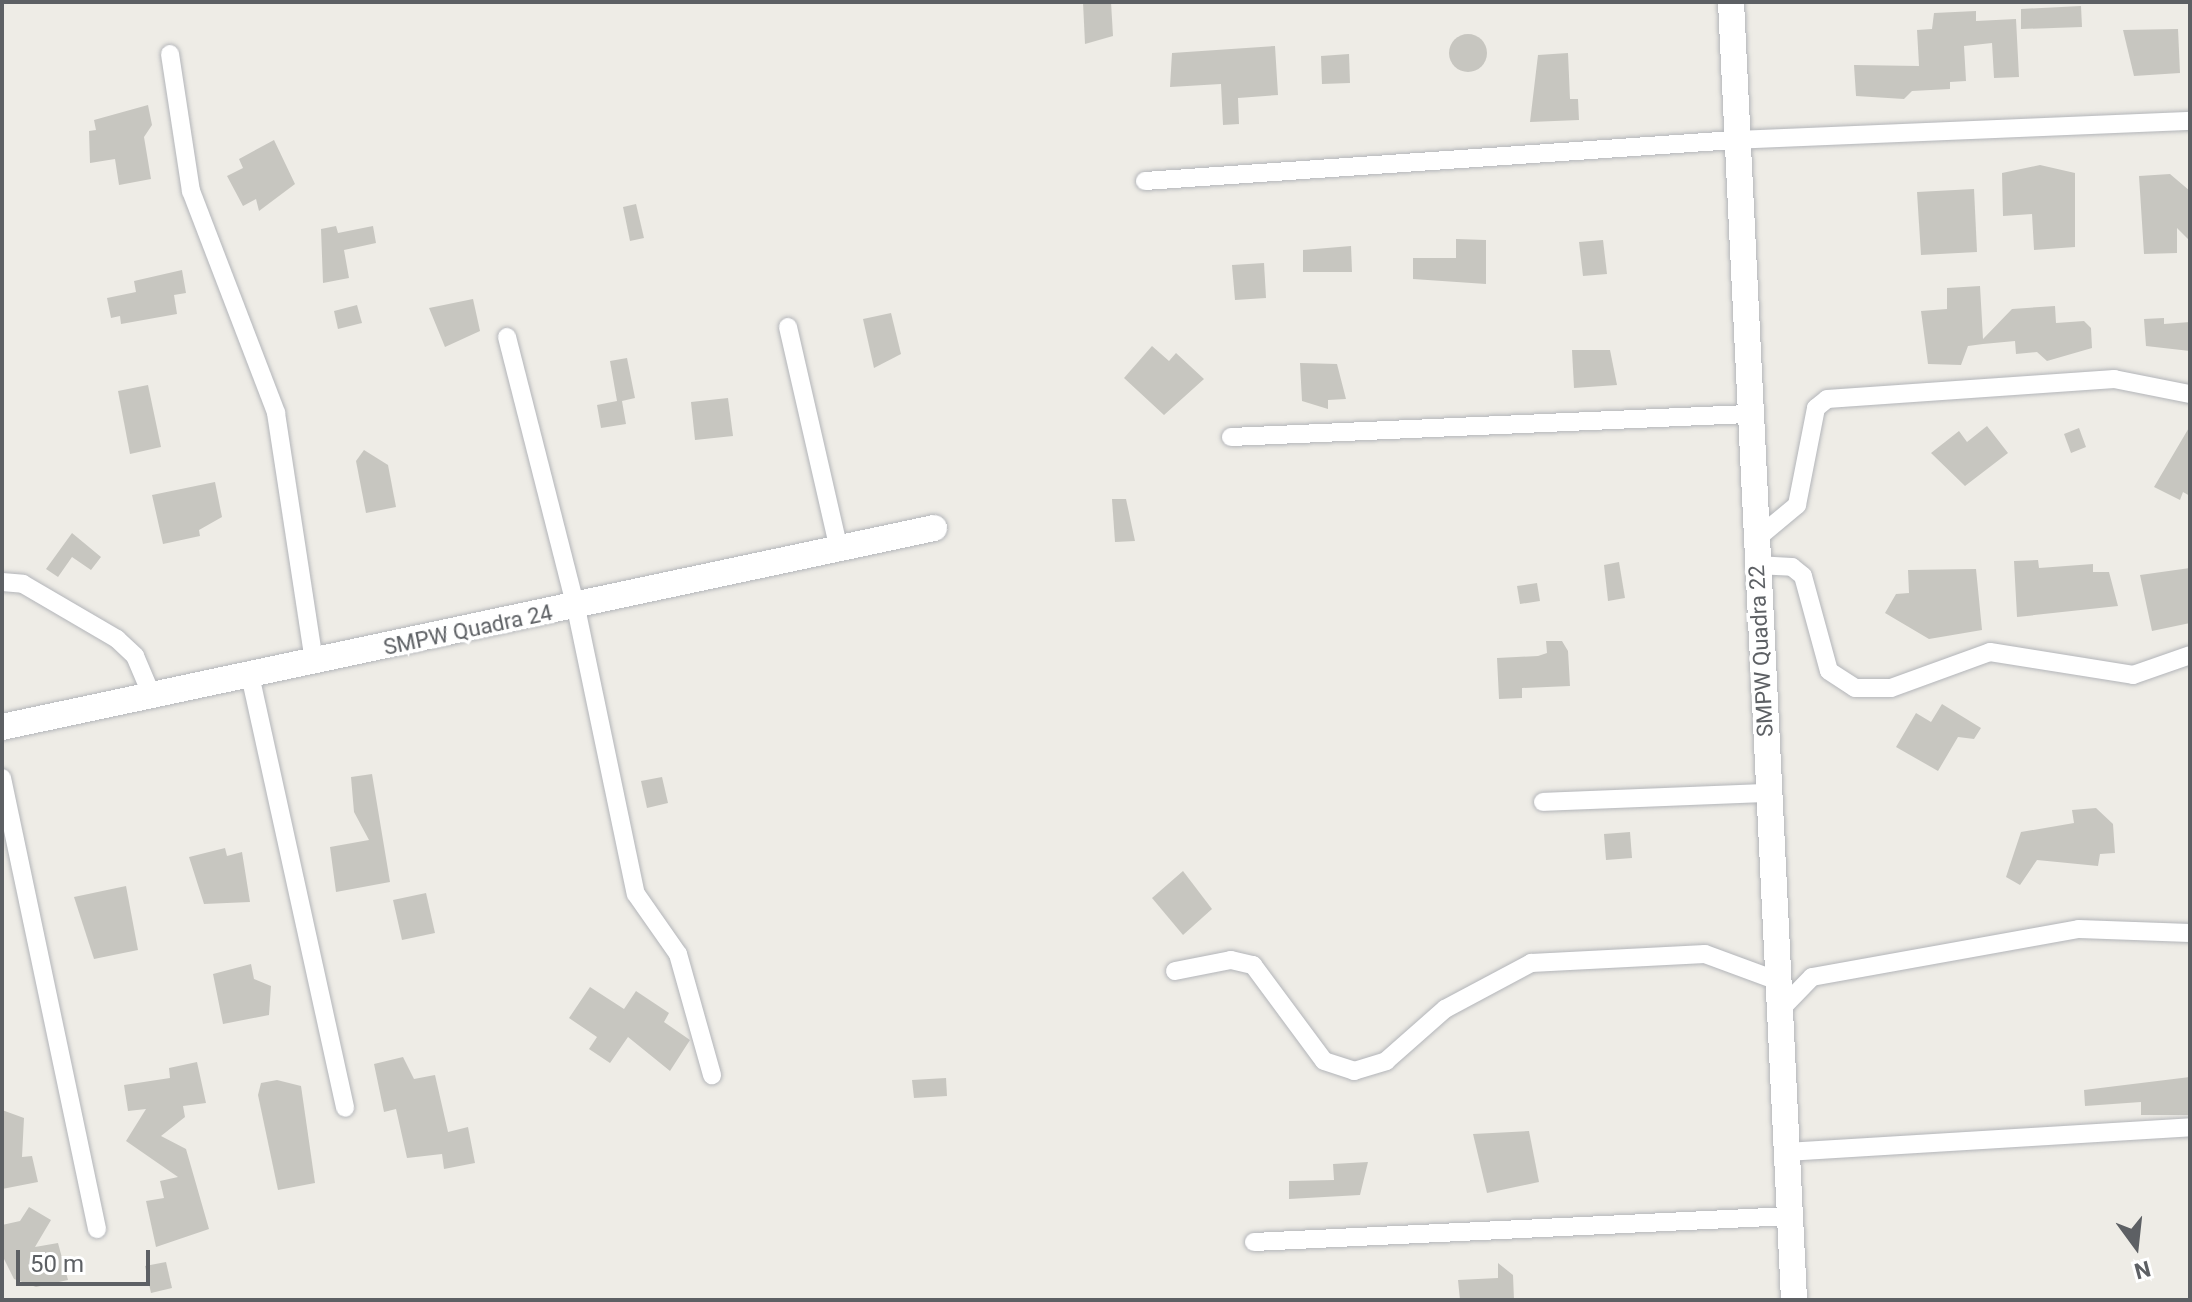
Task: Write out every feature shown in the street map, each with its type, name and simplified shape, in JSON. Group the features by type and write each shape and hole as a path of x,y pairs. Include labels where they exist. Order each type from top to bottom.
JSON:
{"street":[{"name":"SMPW Quadra 22","path":"1733,5 1734,140 1794,1300"},
{"path":"170,54 191,191 276,413 314,662"},
{"path":"1145,181 1734,140 2190,121"},
{"path":"788,327 839,549"},
{"path":"507,337 576,608 636,894 678,954 712,1075"},
{"path":"2190,394 2114,379 1827,399 1816,408 1797,505 1756,552 1792,567 1803,576 1829,671 1855,688 1891,688 1990,652 2133,675 2190,655"},
{"path":"1231,437 1748,414"},
{"name":"SMPW Quadra 24","path":"2,727 576,608 934,528"},
{"path":"2,582 23,584 117,639 135,656 152,696"},
{"path":"250,675 345,1108"},
{"path":"2,778 97,1229"},
{"path":"1543,802 1768,793"},
{"path":"1780,1010 1812,977 2079,929 2190,933"},
{"path":"1175,971 1231,960 1253,965 1324,1061 1354,1071 1386,1061 1445,1009 1531,963 1705,954 1778,981"},
{"path":"1787,1152 2190,1127"},
{"path":"1254,1242 1790,1216"}],"building":[{"path":"1083,2 1111,2 1113,36 1085,44"},
{"path":"2081,6 2082,27 2021,29 2021,9"},
{"path":"1976,11 1976,21 2016,19 2019,77 1994,78 1992,43 1964,46 1966,81 1950,82 1950,89 1912,91 1904,99 1856,96 1854,65 1919,66 1917,30 1932,29 1934,13"},
{"path":"2178,29 2180,73 2134,76 2123,30"},
{"path":"1468,34 1482,39 1487,53 1482,67 1468,72 1454,67 1449,53 1454,39"},
{"path":"1275,46 1278,95 1238,98 1239,124 1223,125 1221,84 1170,87 1172,53"},
{"path":"1568,53 1570,99 1578,99 1579,120 1530,122 1538,55"},
{"path":"1349,54 1350,83 1322,84 1321,56"},
{"path":"148,105 152,125 144,137 151,179 119,185 115,159 90,163 89,131 96,130 94,120"},
{"path":"274,140 295,184 259,211 256,199 243,206 227,176 243,168 239,159"},
{"path":"2040,165 2075,173 2075,247 2034,250 2032,214 2003,216 2002,173"},
{"path":"2170,174 2190,191 2190,241 2177,228 2177,253 2144,254 2139,176"},
{"path":"1974,189 1977,252 1921,255 1917,192"},
{"path":"636,204 644,238 630,241 623,207"},
{"path":"336,226 338,233 373,226 376,243 344,250 349,278 323,283 321,229"},
{"path":"1456,239 1486,240 1486,284 1413,279 1413,258 1456,258"},
{"path":"1603,240 1607,274 1583,276 1579,242"},
{"path":"1351,246 1352,272 1303,272 1303,250"},
{"path":"1264,263 1266,298 1235,300 1232,265"},
{"path":"182,270 186,293 174,295 177,314 121,324 120,316 111,318 107,298 136,292 134,281"},
{"path":"1980,286 1983,339 2012,309 2055,306 2056,323 2084,321 2091,328 2092,348 2047,361 2037,352 2016,354 2015,341 1983,344 1968,346 1961,365 1928,364 1921,311 1947,309 1947,288"},
{"path":"473,299 480,331 445,347 429,308"},
{"path":"357,305 362,323 338,329 334,311"},
{"path":"891,313 901,354 874,368 863,319"},
{"path":"2164,318 2164,324 2190,322 2190,351 2146,346 2144,319"},
{"path":"1152,346 1169,361 1176,353 1204,379 1164,415 1124,378"},
{"path":"1572,350 1610,350 1617,385 1574,388"},
{"path":"627,358 635,398 622,401 626,424 601,428 597,405 617,401 610,361"},
{"path":"1300,363 1337,364 1346,399 1328,400 1328,409 1302,401"},
{"path":"148,385 161,447 130,454 118,391"},
{"path":"728,398 733,436 695,440 691,402"},
{"path":"1987,426 2008,453 1965,486 1931,453 1959,431 1967,442"},
{"path":"2190,426 2190,496 2183,492 2180,500 2154,487"},
{"path":"2079,428 2086,447 2071,453 2064,434"},
{"path":"364,450 388,465 396,507 366,513 356,461"},
{"path":"215,482 222,517 199,530 200,536 163,544 152,495"},
{"path":"1112,499 1126,499 1135,541 1115,542"},
{"path":"72,533 101,557 91,570 72,557 58,577 46,569"},
{"path":"2038,560 2039,568 2093,564 2093,572 2109,572 2118,606 2017,617 2014,561"},
{"path":"1619,562 1625,598 1608,601 1604,565"},
{"path":"2190,568 2190,623 2152,631 2140,575"},
{"path":"1976,569 1982,630 1929,639 1885,613 1896,594 1909,593 1908,570"},
{"path":"1537,583 1540,601 1520,604 1517,586"},
{"path":"1546,641 1562,641 1568,651 1570,686 1522,688 1522,698 1499,699 1497,658 1547,653"},
{"path":"1942,704 1981,728 1974,739 1958,737 1938,771 1896,747 1916,713 1931,722"},
{"path":"372,774 390,882 336,892 330,847 369,840 354,812 351,777"},
{"path":"662,777 668,803 647,808 641,781"},
{"path":"2096,808 2113,824 2115,853 2100,854 2098,866 2037,860 2020,885 2006,877 2021,832 2074,823 2072,810"},
{"path":"1630,832 1632,858 1606,860 1604,834"},
{"path":"225,848 227,856 242,852 250,902 204,904 189,857"},
{"path":"1183,871 1212,909 1183,935 1152,898"},
{"path":"126,886 138,950 94,959 74,897"},
{"path":"426,893 435,933 402,940 393,900"},
{"path":"251,964 254,979 271,986 269,1015 223,1024 213,974"},
{"path":"590,987 624,1009 636,991 669,1013 664,1022 690,1040 670,1071 628,1037 610,1063 589,1049 597,1037 569,1018"},
{"path":"403,1057 414,1079 435,1075 448,1132 468,1127 475,1163 444,1169 442,1154 407,1158 396,1109 384,1112 374,1064"},
{"path":"197,1062 206,1103 183,1106 185,1117 161,1136 186,1149 209,1229 156,1247 146,1201 164,1198 160,1181 178,1177 126,1141 146,1109 128,1111 124,1085 170,1078 169,1068"},
{"path":"2190,1077 2190,1115 2141,1115 2141,1102 2085,1106 2084,1090"},
{"path":"946,1078 947,1096 914,1098 912,1080"},
{"path":"277,1080 301,1086 315,1183 278,1190 258,1095 261,1083"},
{"path":"2,1110 24,1118 22,1157 32,1156 38,1182 2,1189"},
{"path":"1529,1131 1539,1182 1487,1193 1473,1134"},
{"path":"1368,1162 1360,1195 1289,1199 1289,1181 1334,1180 1333,1164"},
{"path":"29,1207 51,1220 35,1247 58,1243 68,1280 36,1287 14,1279 2,1255 2,1225 20,1221"},
{"path":"166,1262 172,1288 151,1293 145,1266"},
{"path":"1498,1263 1513,1275 1514,1300 1460,1300 1458,1280 1498,1278"}]}
